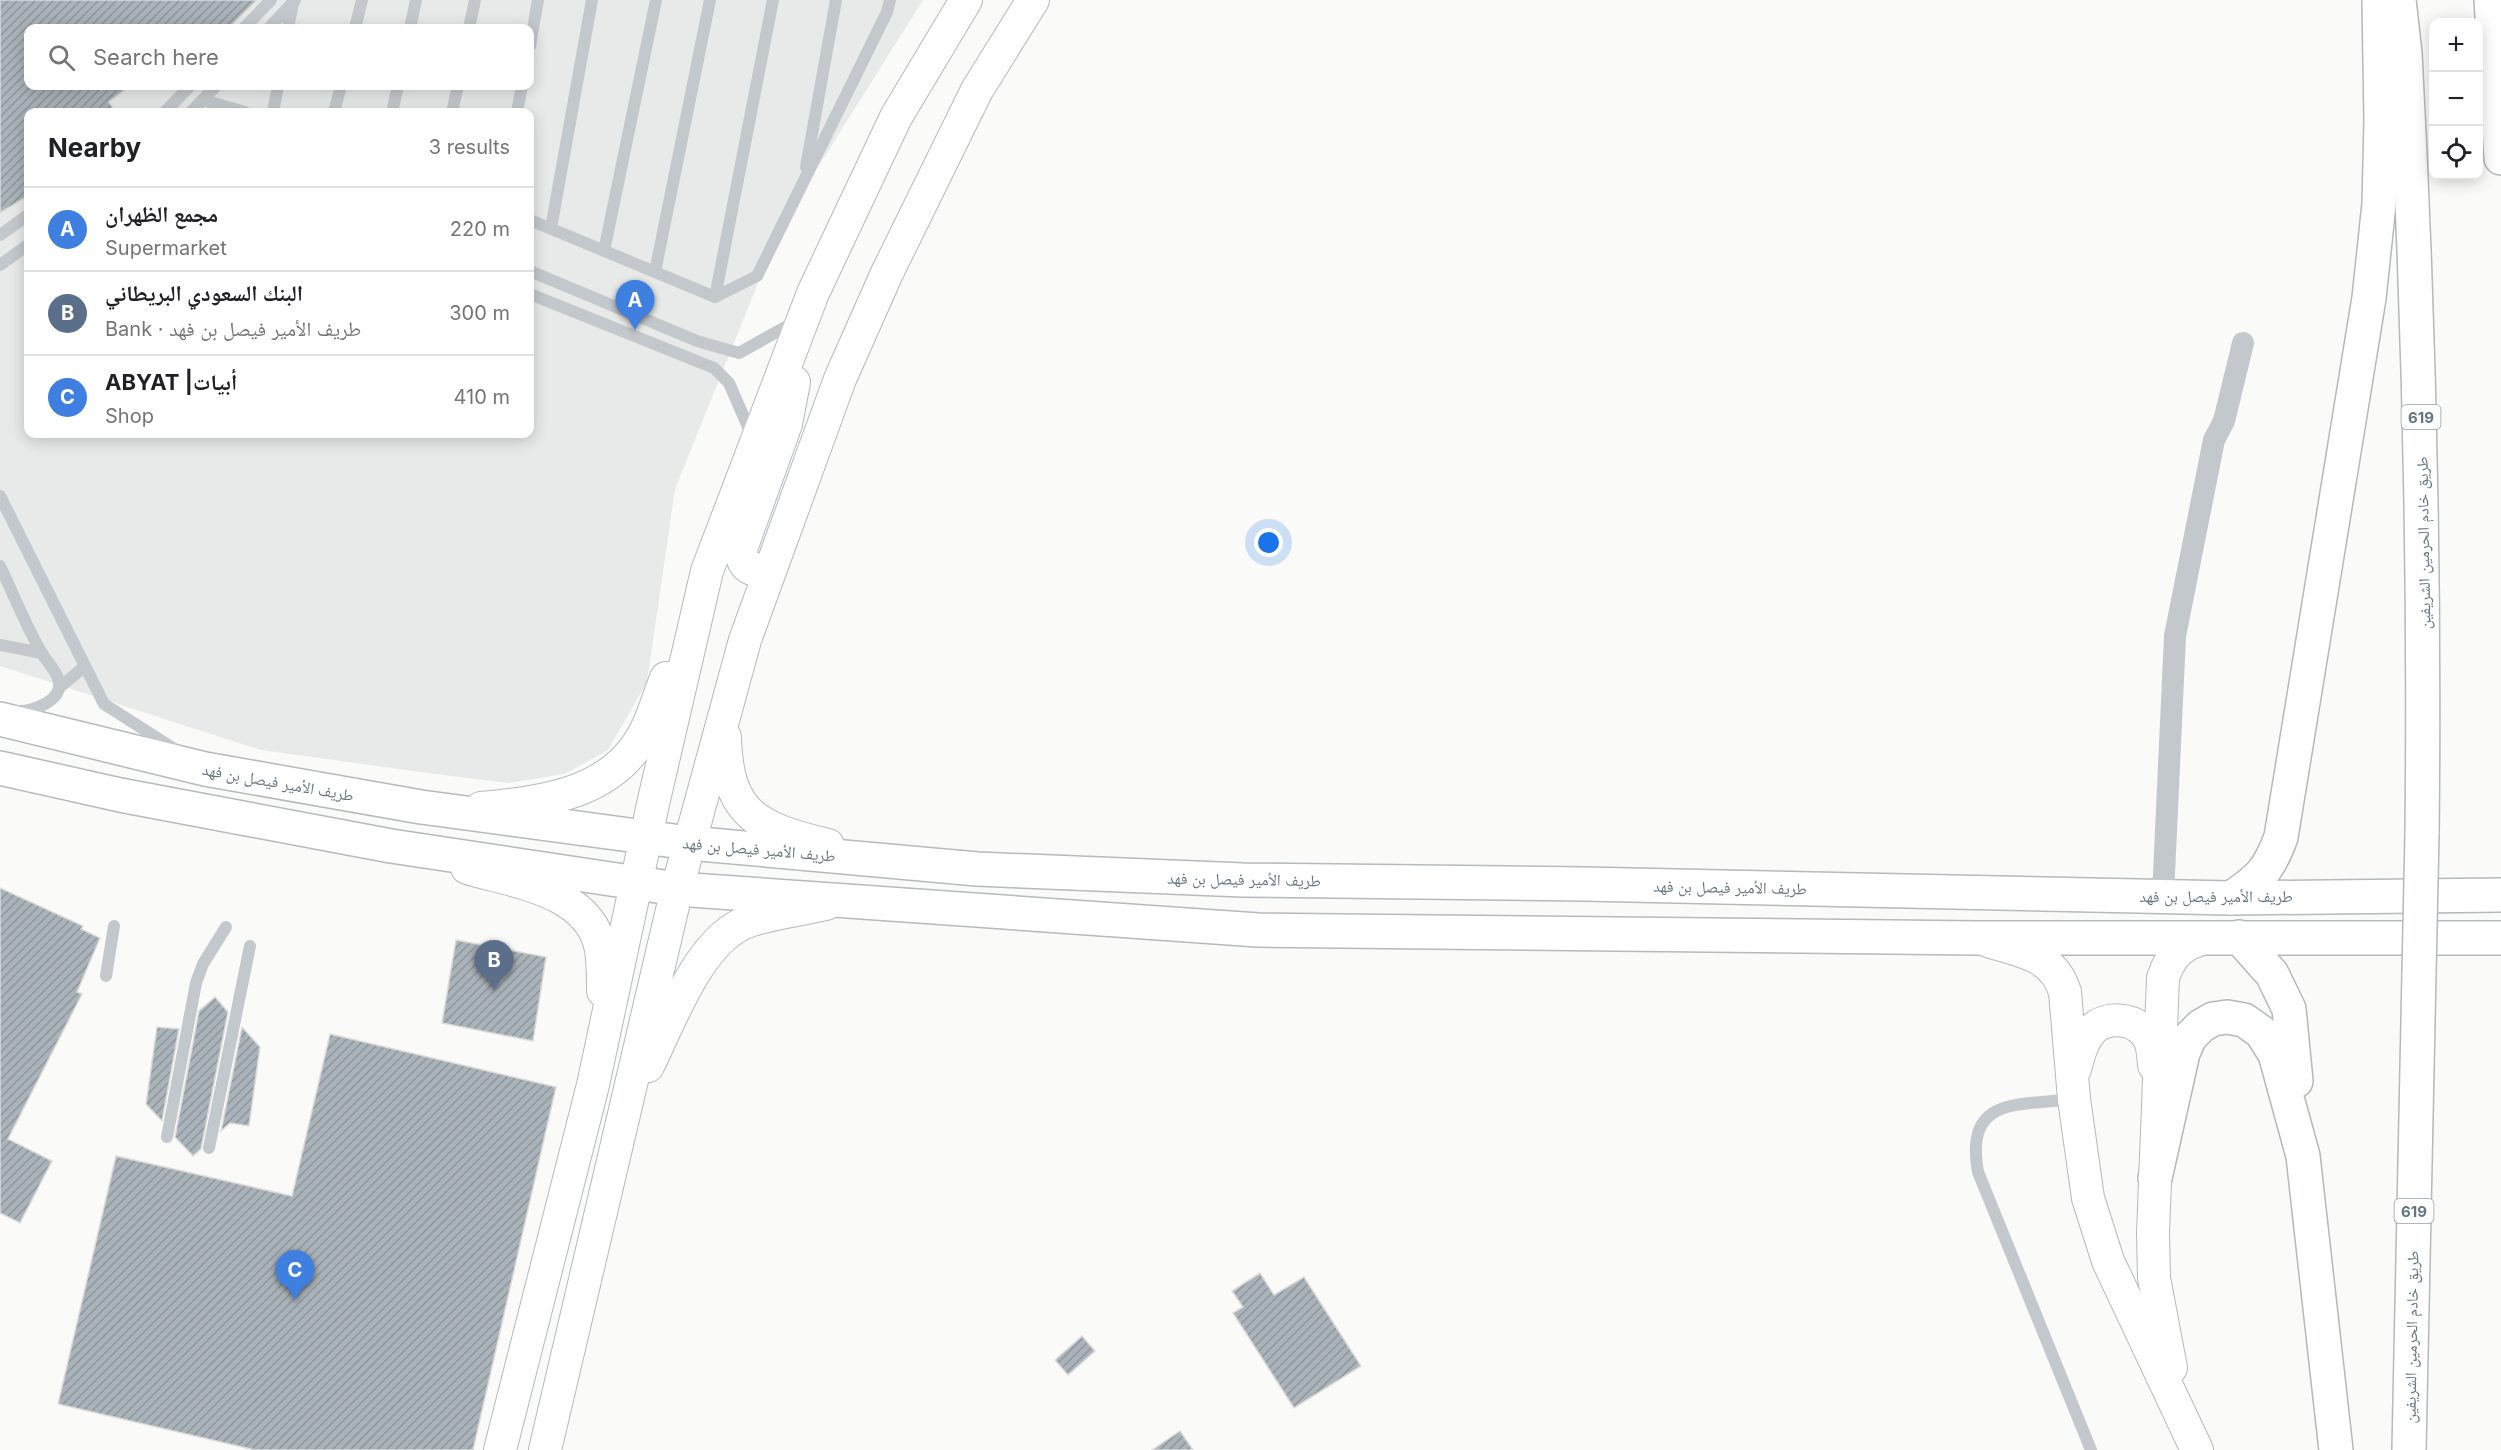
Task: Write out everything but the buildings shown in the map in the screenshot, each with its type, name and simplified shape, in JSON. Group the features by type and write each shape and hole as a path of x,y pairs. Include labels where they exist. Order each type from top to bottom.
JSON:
{"main road":[{"path":"2231,898 2258,880 2268,868 2281,837 2369,298 2379,204 2381,122 2379,0"},
{"name":"طريق خادم الحرمين الشريفين","path":"2399,0 2406,65 2421,400 2424,619 2422,834 2409,1450"},
{"path":"2491,0 2501,158"},
{"name":"طريف الأمير فيصل بن فهد","path":"0,719 205,769 447,811 689,843 977,869 1243,880 1584,884 2231,898 2501,895"},
{"path":"0,768 120,795 391,846 637,884 677,889 1258,930 1978,938 2501,938"},
{"path":"1258,930 1236,918 1235,908 1239,904 1437,900 1584,884"},
{"path":"2239,937 2272,974 2289,1009 2336,1450"},
{"path":"2155,1178 2182,1053 2190,1037 2213,1019 2227,1017 2244,1020 2261,1032 2275,1054 2303,1156"}],"street":[{"path":"447,811 533,803 591,785 620,764 645,732 813,293 896,117 966,0"},
{"path":"977,90 1002,9 1007,0"},
{"path":"545,1450 677,889 745,640 840,379 887,273 977,90 1033,0"},
{"path":"772,564 758,571 750,569 744,564 741,549 786,424 813,293"},
{"path":"2163,896 2175,636 2214,440 2224,421 2243,343"},
{"path":"500,1450 605,1030 646,837 707,571"},
{"path":"724,715 726,769 744,807 763,824 783,834 893,861"},
{"path":"391,846 556,895 572,904 595,932 601,948 605,1030"},
{"path":"624,1115 695,971 725,934 748,921 841,901"},
{"path":"1978,938 2040,958 2054,969 2065,992 2088,1198 2108,1261 2197,1450"},
{"path":"2180,1413 2154,1278 2155,1178 2163,978 2172,956 2179,948 2205,938"},
{"path":"2074,1086 2083,1042 2099,1024 2111,1020 2123,1021 2138,1026 2147,1035 2153,1049 2158,1102"}],"lane":[{"path":"248,24 271,0"},
{"path":"356,24 362,0"},
{"path":"411,24 416,0"},
{"path":"470,24 475,0"},
{"path":"534,24 538,0"},
{"path":"550,228 592,0"},
{"path":"604,251 656,0"},
{"path":"655,272 710,0"},
{"path":"715,297 773,0"},
{"path":"804,181 836,0"},
{"path":"534,222 715,297 757,276 887,12 890,0"},
{"path":"273,24 294,1"},
{"path":"289,24 294,1"},
{"path":"169,108 186,90"},
{"path":"195,108 212,90"},
{"path":"274,108 277,90"},
{"path":"335,108 340,90"},
{"path":"393,108 397,90"},
{"path":"453,108 457,90"},
{"path":"518,108 521,90"},
{"path":"203,100 231,108"},
{"path":"0,235 24,218"},
{"path":"0,265 24,248"},
{"path":"534,273 697,341 739,352 789,325 813,293"},
{"path":"534,296 714,368 729,383 755,442"},
{"path":"0,496 104,704 205,769"},
{"path":"0,566 42,653 58,677 59,688"},
{"path":"0,645 42,653"},
{"path":"0,709 28,712 54,698 59,688 85,666"},
{"path":"106,976 114,926"},
{"path":"166,1137 196,983 203,964 226,927"},
{"path":"208,1148 250,946"},
{"path":"2074,1086 1999,1108 1980,1125 1975,1139 1975,1155 1978,1172 2091,1450"}],"shaded area":[{"path":"0,0 923,0 781,226 675,489 647,682 608,750 565,774 508,783 261,750 0,666"}],"place":[{"name":"مجمع الظهران","path":"635,330"},
{"name":"البنك السعودي البريطاني","path":"494,990"},
{"name":"ABYAT |أبيات","path":"295,1300"}]}
